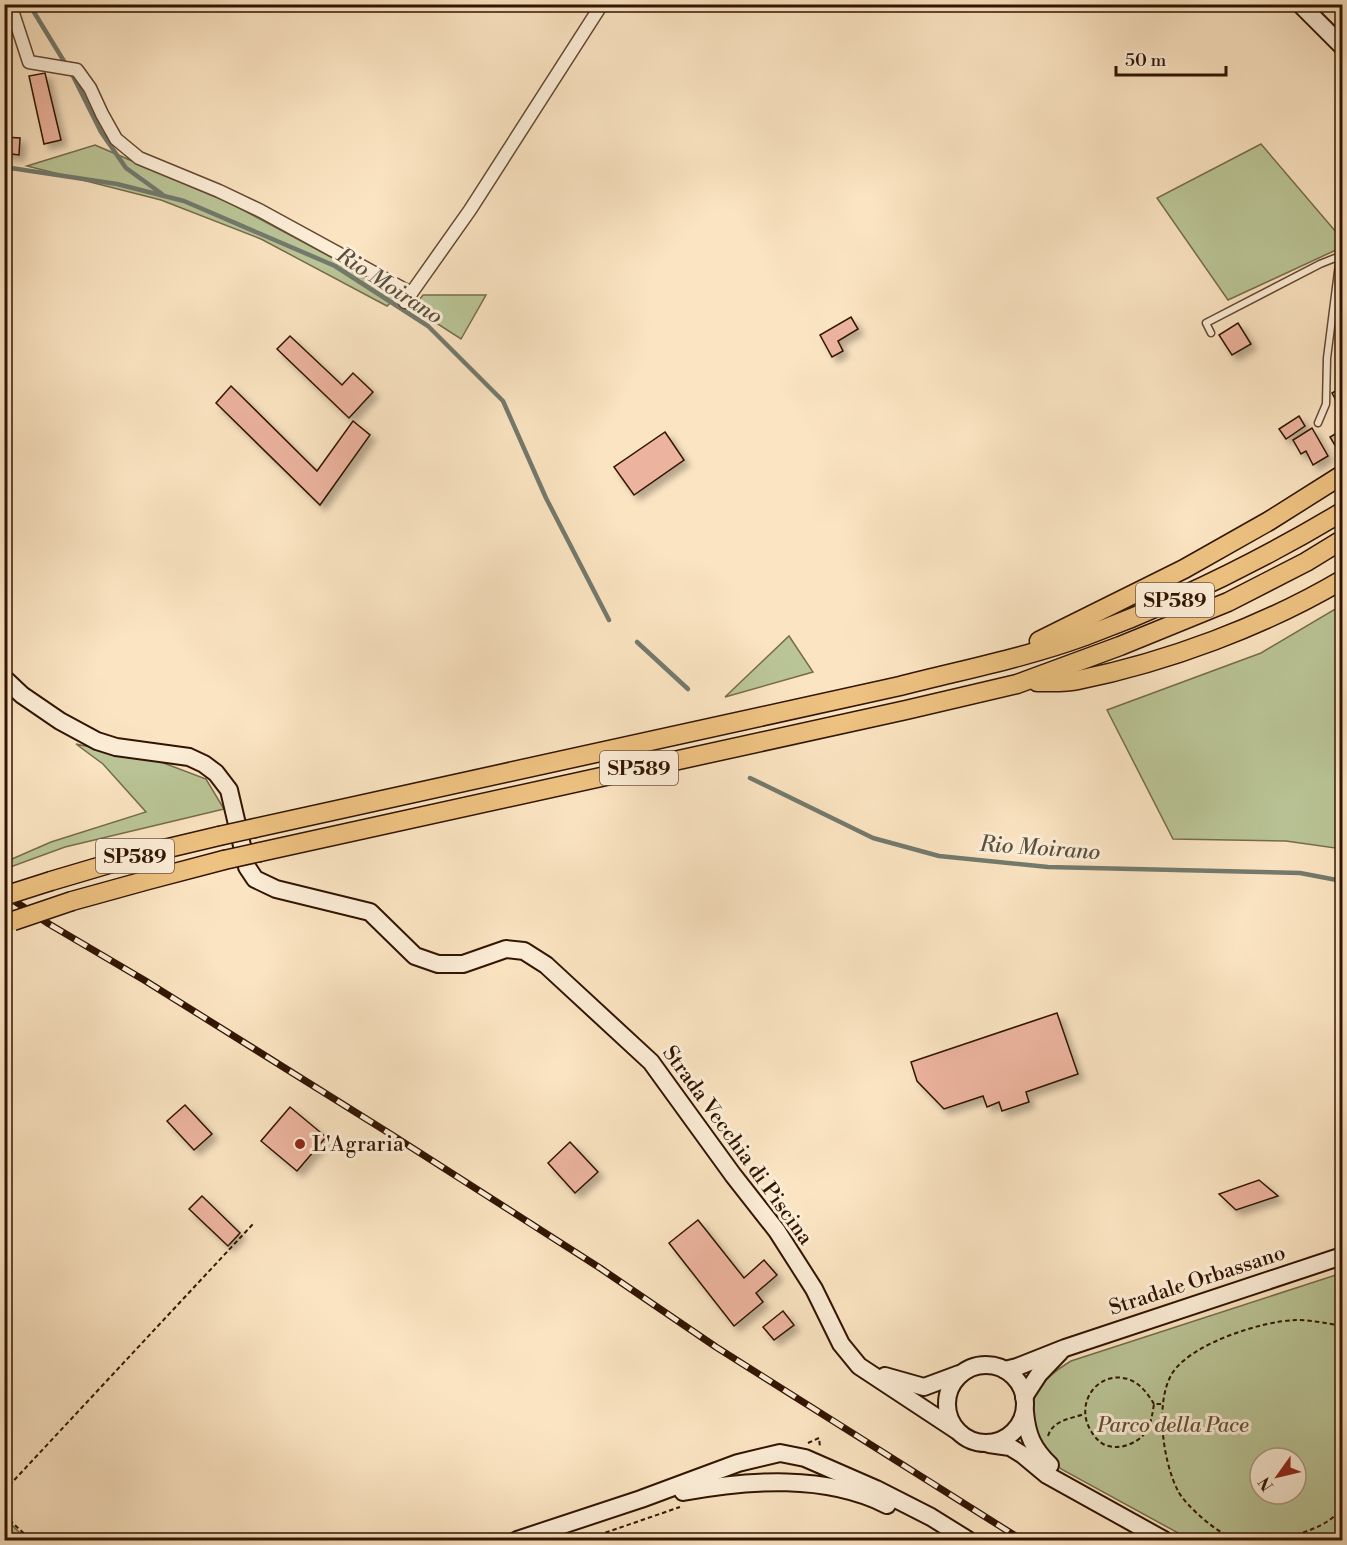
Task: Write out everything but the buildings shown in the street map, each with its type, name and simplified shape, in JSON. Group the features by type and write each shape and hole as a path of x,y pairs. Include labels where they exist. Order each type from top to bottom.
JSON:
{"main road":[{"path":"996,662 1184,568 1269,521 1342,475"},
{"name":"SP589","path":"4,896 140,855 219,836 747,721 996,662 1084,636 1192,593 1279,549 1342,512"},
{"name":"SP589","path":"9,923 72,901 147,879 260,852 1017,684 1120,646 1228,602 1306,562 1342,540"},
{"path":"1017,684 1076,680 1165,658 1275,616 1342,580"}],"street":[{"path":"10,4 29,62 77,70 90,87 116,139 139,158 261,211 408,298 470,210 602,4"},
{"path":"1300,4 1342,46"},
{"name":"Strada Vecchia di Piscina","path":"4,678 22,695 41,708 97,741 116,747 189,757 216,773 229,790 247,867 255,879 276,889 370,912 415,956 438,964 463,964 506,949 524,951 546,965 651,1062 777,1231 814,1289 841,1344 859,1366"},
{"name":"Stradale Orbassano","path":"1005,1370 1342,1256"},
{"name":"Stradale Orbassano","path":"1024,1402 1039,1374 1065,1348"},
{"path":"859,1366 892,1379 924,1387 983,1364 994,1365 1005,1370 1021,1386 1026,1430 1034,1448 1040,1456 1107,1510"},
{"path":"859,1366 967,1438 980,1443 1010,1448 1023,1455 1047,1475 1164,1540"},
{"path":"956,1430 946,1408 947,1395 959,1374"},
{"path":"980,1443 992,1443 1014,1431 1022,1420 1024,1402"},
{"path":"517,1540 641,1499 738,1463 780,1453 805,1458 876,1489 931,1517 968,1540"},
{"path":"641,1499 708,1487 776,1482 803,1483 829,1487 878,1501 957,1540"}],"lane":[{"path":"1211,333 1206,323 1341,255"},
{"path":"1318,423 1326,404 1327,358 1341,255"}],"path":[{"path":"4,1491 253,1224"},
{"path":"1337,1325 1342,1319"},
{"path":"1256,1540 1231,1537 1204,1520 1179,1492 1161,1429 1163,1404 1172,1375 1179,1365 1213,1342 1255,1326 1297,1320 1337,1325 1342,1332"},
{"path":"1111,1379 1128,1380 1145,1390 1154,1404 1149,1430 1137,1441 1123,1447 1108,1446 1097,1440 1084,1414 1091,1390 1111,1379"},
{"path":"1154,1404 1163,1404"},
{"path":"1040,1456 1049,1431 1061,1420 1084,1414"},
{"path":"584,1540 675,1508 686,1507"},
{"path":"1274,1540 1308,1532 1338,1514 1342,1507"},
{"path":"4,1515 31,1540"}],"green space":[{"path":"1261,144 1342,239 1342,249 1228,300 1157,198"},
{"path":"95,145 232,204 400,294 387,306 261,239 161,200 27,166"},
{"path":"423,295 486,295 461,339 413,308"},
{"path":"1342,605 1342,849 1286,841 1173,839 1107,710 1261,653"},
{"path":"789,636 813,672 725,697"},
{"path":"76,744 161,762 206,779 224,809 65,847 5,869 5,862 51,842 146,812 103,764"},
{"name":"Parco della Pace","path":"1342,1273 1342,1540 1191,1540 1061,1469 1043,1447 1033,1418 1034,1398 1044,1381 1071,1361"},
{"path":"5,1518 27,1540 5,1540"}],"waterway":[{"path":"29,4 73,76 101,132 126,168 162,194"},
{"name":"Rio Moirano","path":"4,167 117,184 184,201 335,266 428,326 503,401 546,498 609,620"},
{"name":"Rio Moirano","path":"637,642 688,689"},
{"name":"Rio Moirano","path":"750,778 873,838 939,856 1048,867 1300,873 1342,881"}],"railway":[{"path":"4,894 392,1135 600,1268 716,1347 1022,1540"}],"place":[{"name":"L'Agraria","path":"300,1144"}]}
